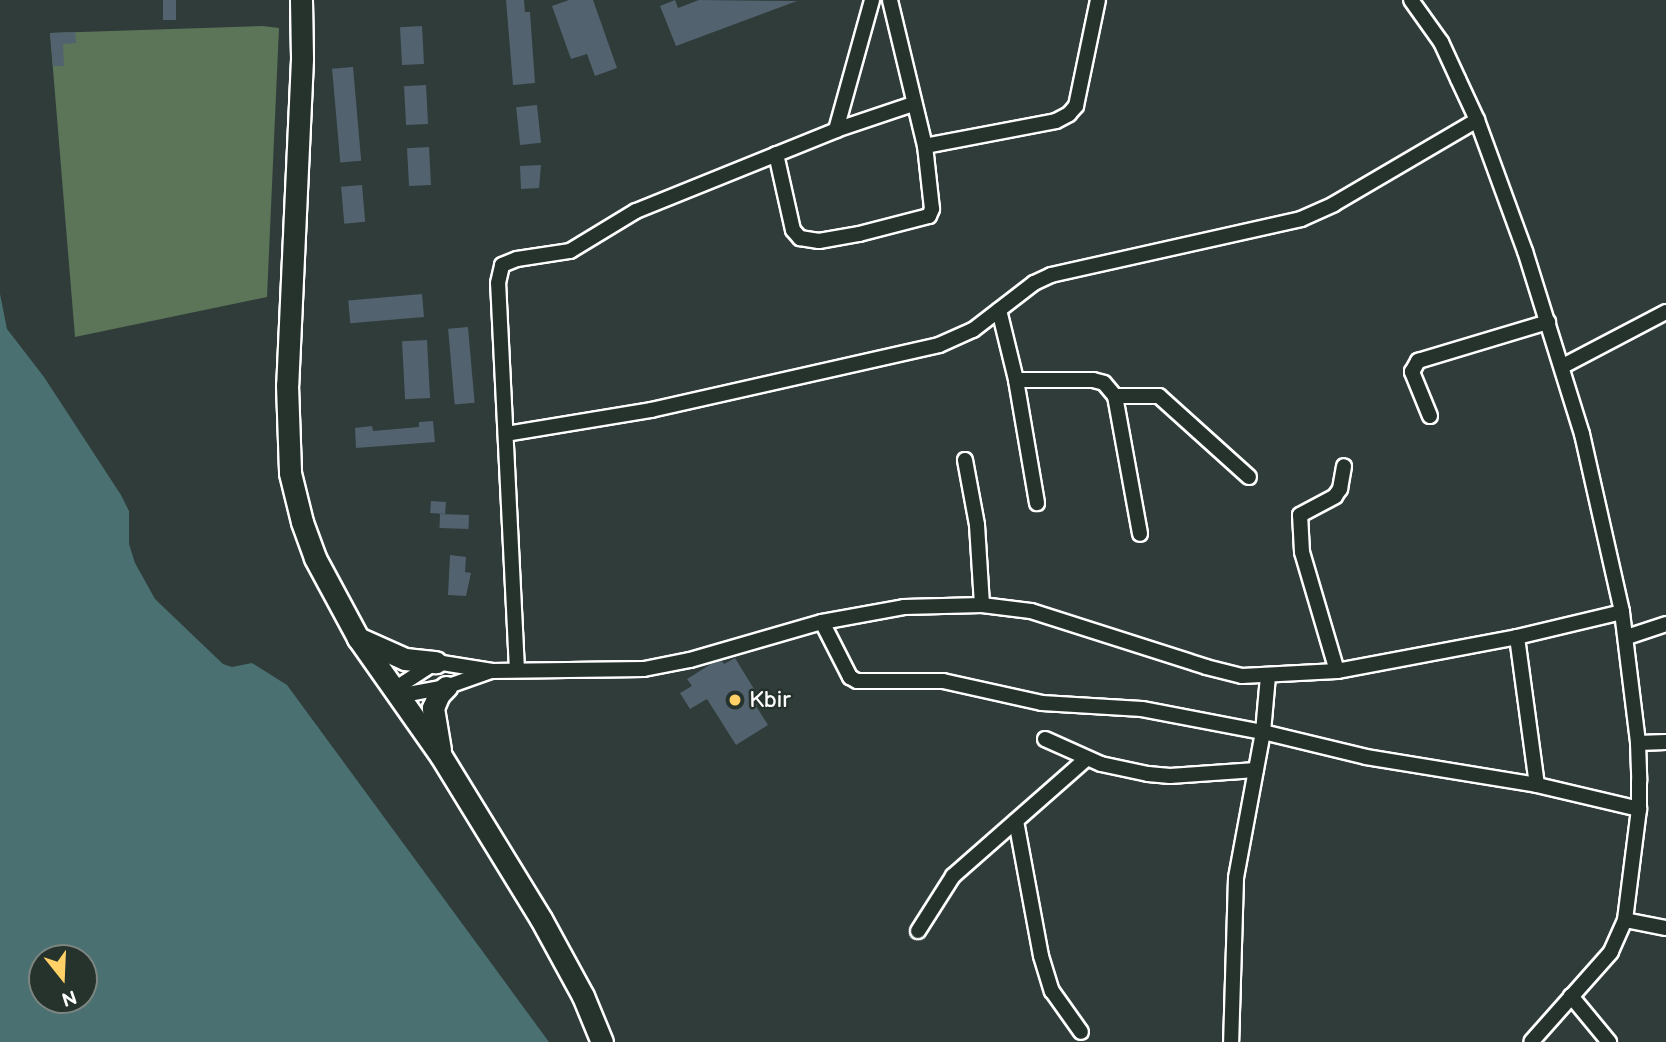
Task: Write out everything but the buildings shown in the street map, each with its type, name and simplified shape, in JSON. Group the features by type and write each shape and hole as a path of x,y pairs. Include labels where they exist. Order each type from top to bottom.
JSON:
{"street":[{"path":"301,0 302,59 288,313 289,461 293,494 307,539 358,638 441,755 541,919 583,996 602,1042"},
{"path":"836,131 872,0"},
{"path":"776,154 796,236 819,241 886,229 929,216 932,209 925,146 890,0"},
{"path":"925,146 1056,121 1069,114 1076,106 1095,26 1098,0"},
{"path":"1411,0 1441,42 1477,120 1549,322 1582,434 1627,637 1638,743 1639,809 1625,920 1611,952 1531,1042"},
{"path":"517,670 498,283 502,265 516,258 570,251 636,211 776,154 913,104"},
{"path":"506,434 651,410 939,345 974,330 1034,283 1051,275 1301,219 1334,204 1477,120"},
{"path":"999,310 1016,380 1037,503"},
{"path":"1563,366 1666,312"},
{"path":"1430,416 1412,372 1418,361 1549,322"},
{"path":"1016,380 1093,380 1104,383 1115,397 1140,534"},
{"path":"1115,397 1159,396 1250,477"},
{"path":"965,460 978,525 982,604"},
{"path":"1337,671 1302,552 1300,514 1335,496 1340,489 1344,466"},
{"path":"358,638 404,659 492,671 644,669 690,660 822,622 904,607 982,604 1031,611 1206,667 1242,676 1268,676 1337,671 1517,637 1622,612"},
{"path":"822,622 850,677 857,681 943,681 1042,703 1142,709 1263,732 1366,757 1537,785 1639,809"},
{"path":"1627,637 1666,624"},
{"path":"1517,637 1537,785"},
{"path":"395,693 416,672 436,662"},
{"path":"395,693 446,687 492,671"},
{"path":"1231,1042 1236,878 1263,732 1268,676"},
{"path":"441,755 433,708 439,694 446,687"},
{"path":"1045,739 1086,759 1122,769 1170,776 1256,770"},
{"path":"1638,743 1666,742"},
{"path":"918,932 953,876 1086,759"},
{"path":"1016,821 1041,956 1052,991 1081,1032"},
{"path":"1625,920 1666,928"},
{"path":"1571,996 1609,1042"}],"green space":[{"path":"263,26 279,28 267,297 75,337 50,33"}],"water":[{"path":"0,294 7,329 44,377 121,495 129,511 129,544 135,563 155,599 223,664 232,667 252,663 287,685 549,1042 0,1042"}],"place":[{"name":"Kbir","path":"735,700"}]}
